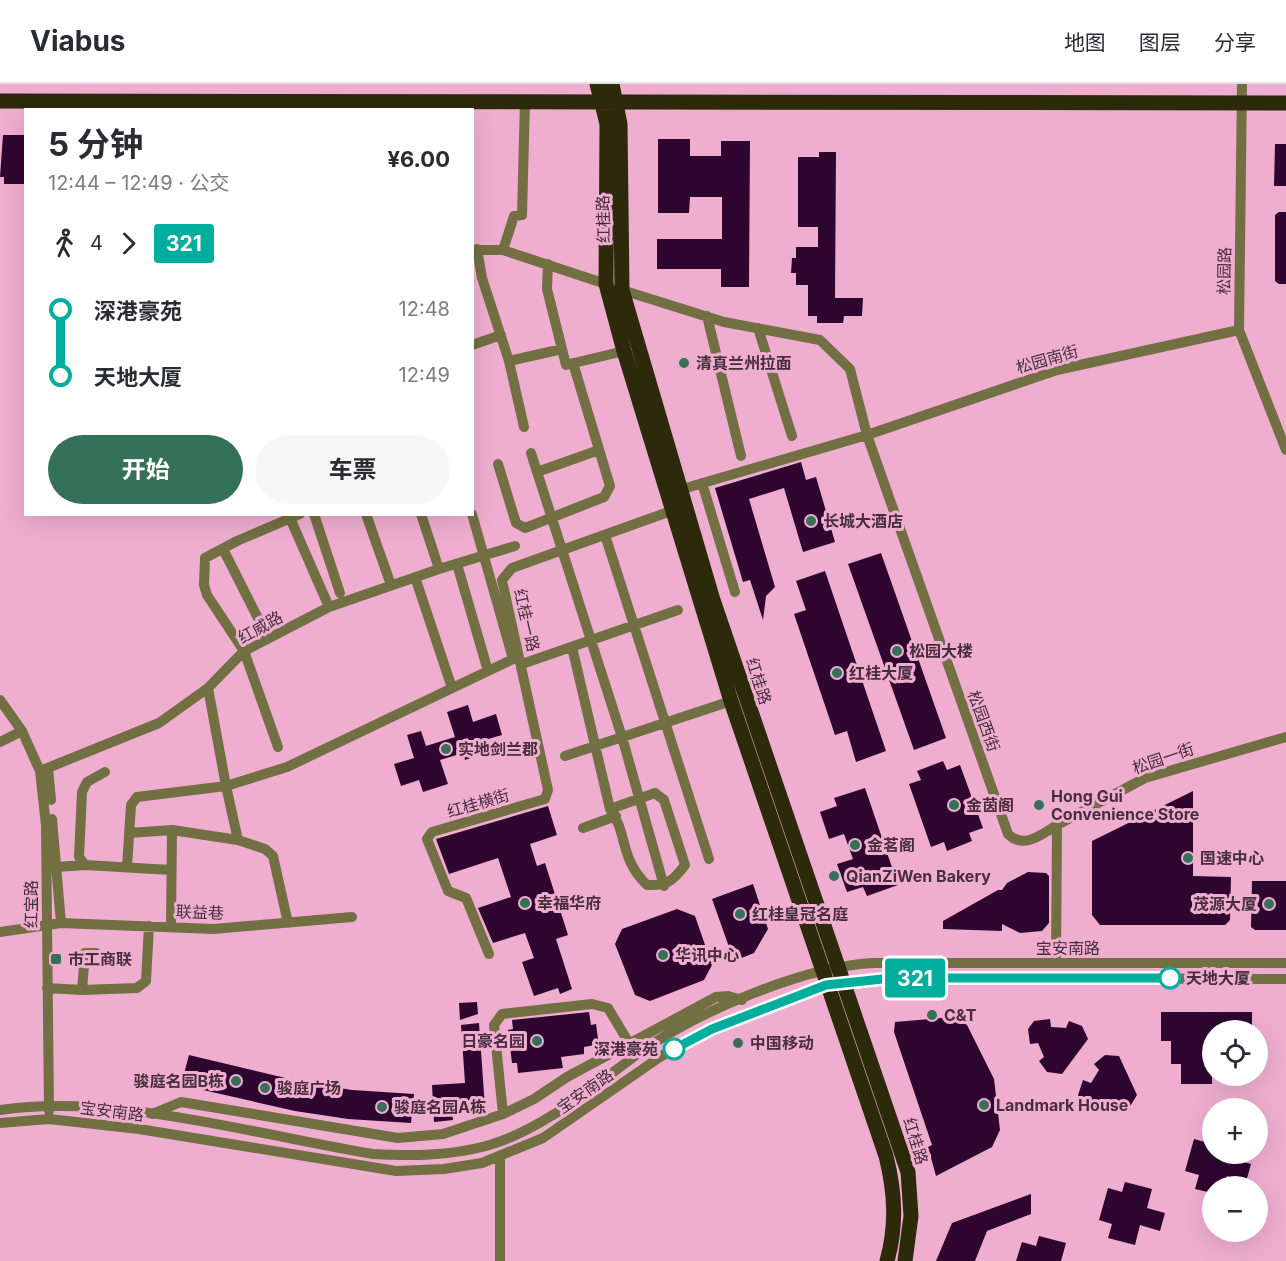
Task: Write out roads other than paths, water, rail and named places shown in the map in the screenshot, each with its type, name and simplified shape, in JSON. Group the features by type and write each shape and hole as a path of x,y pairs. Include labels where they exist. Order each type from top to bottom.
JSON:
{"main road":[{"path":"597,84 608,102"},
{"path":"608,102 612,84"},
{"path":"0,101 242,105 525,101 1286,103"},
{"name":"红桂路","path":"608,102 606,284 671,511 731,701 831,976 908,1172 911,1215 905,1261"},
{"name":"红桂路","path":"608,102 620,124 622,290 679,490 886,1156 892,1180 894,1228 887,1261"}],"street":[{"name":"松园路","path":"1242,84 1239,330 1286,450"},
{"path":"503,250 514,216 522,215 525,101"},
{"path":"524,428 509,361 475,249 503,250 606,284"},
{"path":"548,264 547,289 566,365 624,351"},
{"path":"622,290 706,316 820,340 850,369 867,435"},
{"path":"706,316 741,456"},
{"path":"758,328 792,436"},
{"name":"松园南街","path":"679,490 867,435 1057,369 1239,330"},
{"path":"474,344 501,335"},
{"path":"509,361 562,350"},
{"path":"498,464 516,523 525,528 604,497 610,486 573,363"},
{"name":"松园西街","path":"867,435 1008,834 1018,841 1029,840 1057,825"},
{"path":"537,472 599,450"},
{"path":"531,453 622,737 664,886"},
{"path":"702,483 735,592"},
{"name":"红桂一路","path":"546,777 502,580 512,568 671,511"},
{"path":"315,516 340,593"},
{"path":"367,516 391,585"},
{"path":"422,516 439,568"},
{"path":"127,867 131,805 137,797 226,786 286,767 513,659 473,516"},
{"path":"278,747 244,651 225,626 204,585 205,558 295,517 329,607"},
{"path":"605,535 709,859"},
{"name":"红威路","path":"44,770 159,723 208,688 244,651 329,607 439,568 515,546"},
{"path":"223,549 268,638"},
{"path":"457,564 488,671"},
{"path":"415,577 452,688"},
{"path":"522,664 678,610"},
{"path":"572,646 594,746 613,812 626,856 638,876 647,885 664,886 675,879 686,865 664,800 655,793 638,799 613,812 583,828"},
{"path":"208,688 238,840"},
{"name":"红宝路","path":"0,700 22,731 44,770 49,1119"},
{"path":"565,756 731,701"},
{"path":"0,742 22,731"},
{"name":"松园一街","path":"1057,825 1145,778 1286,737"},
{"path":"44,770 57,867 61,923"},
{"path":"86,865 79,857 82,792 87,782 105,772"},
{"name":"红桂横街","path":"489,954 466,898 448,891 428,839 432,832 545,799 548,790 546,777"},
{"path":"1056,963 1057,825"},
{"path":"129,832 172,830 238,840 265,849 273,856 288,924"},
{"path":"171,926 172,830"},
{"path":"57,867 86,865 171,870"},
{"name":"联益巷","path":"0,932 61,923 214,929 352,917"},
{"path":"47,988 82,990 137,988 146,981 149,926"},
{"path":"82,990 85,953 96,953"},
{"name":"宝安南路","path":"0,1110 49,1104 151,1114 373,1154 421,1156 460,1151 506,1138 560,1108 645,1049 703,1017 742,1000 874,963 1286,963"},
{"name":"宝安南路","path":"0,1123 49,1119 139,1129 396,1171 458,1168 500,1157 543,1138 660,1057 687,1041 831,976 1286,979"},
{"path":"151,1114 180,1102 398,1138 443,1134 502,1114 534,1100 567,1077 716,997 728,996 742,1000"},
{"path":"502,1114 494,1025 502,1014 592,1004 608,1008 629,1043"},
{"path":"421,1156 443,1134"},
{"path":"500,1157 500,1261"}],"place":[{"name":"清真兰州拉面","path":"684,363"},
{"name":"长城大酒店","path":"811,521"},
{"name":"松园大楼","path":"897,651"},
{"name":"红桂大厦","path":"837,673"},
{"name":"实地剑兰郡","path":"446,749"},
{"name":"金茵阁","path":"954,805"},
{"name":"Hong Gui Convenience Store","path":"1039,805"},
{"name":"金茗阁","path":"855,845"},
{"name":"国速中心","path":"1188,858"},
{"name":"QianZiWen Bakery","path":"834,876"},
{"name":"幸福华府","path":"525,903"},
{"name":"茂源大厦","path":"1269,904"},
{"name":"红桂皇冠名庭","path":"740,914"},
{"name":"华讯中心","path":"663,955"},
{"name":"市工商联","path":"56,959"},
{"name":"天地大厦","path":"1170,978"},
{"name":"C&T","path":"932,1015"},
{"name":"日豪名园","path":"537,1041"},
{"name":"中国移动","path":"738,1043"},
{"name":"深港豪苑","path":"674,1049"},
{"name":"骏庭名园B栋","path":"236,1081"},
{"name":"骏庭广场","path":"265,1088"},
{"name":"Landmark House","path":"984,1105"},
{"name":"骏庭名园A栋","path":"382,1107"}]}
